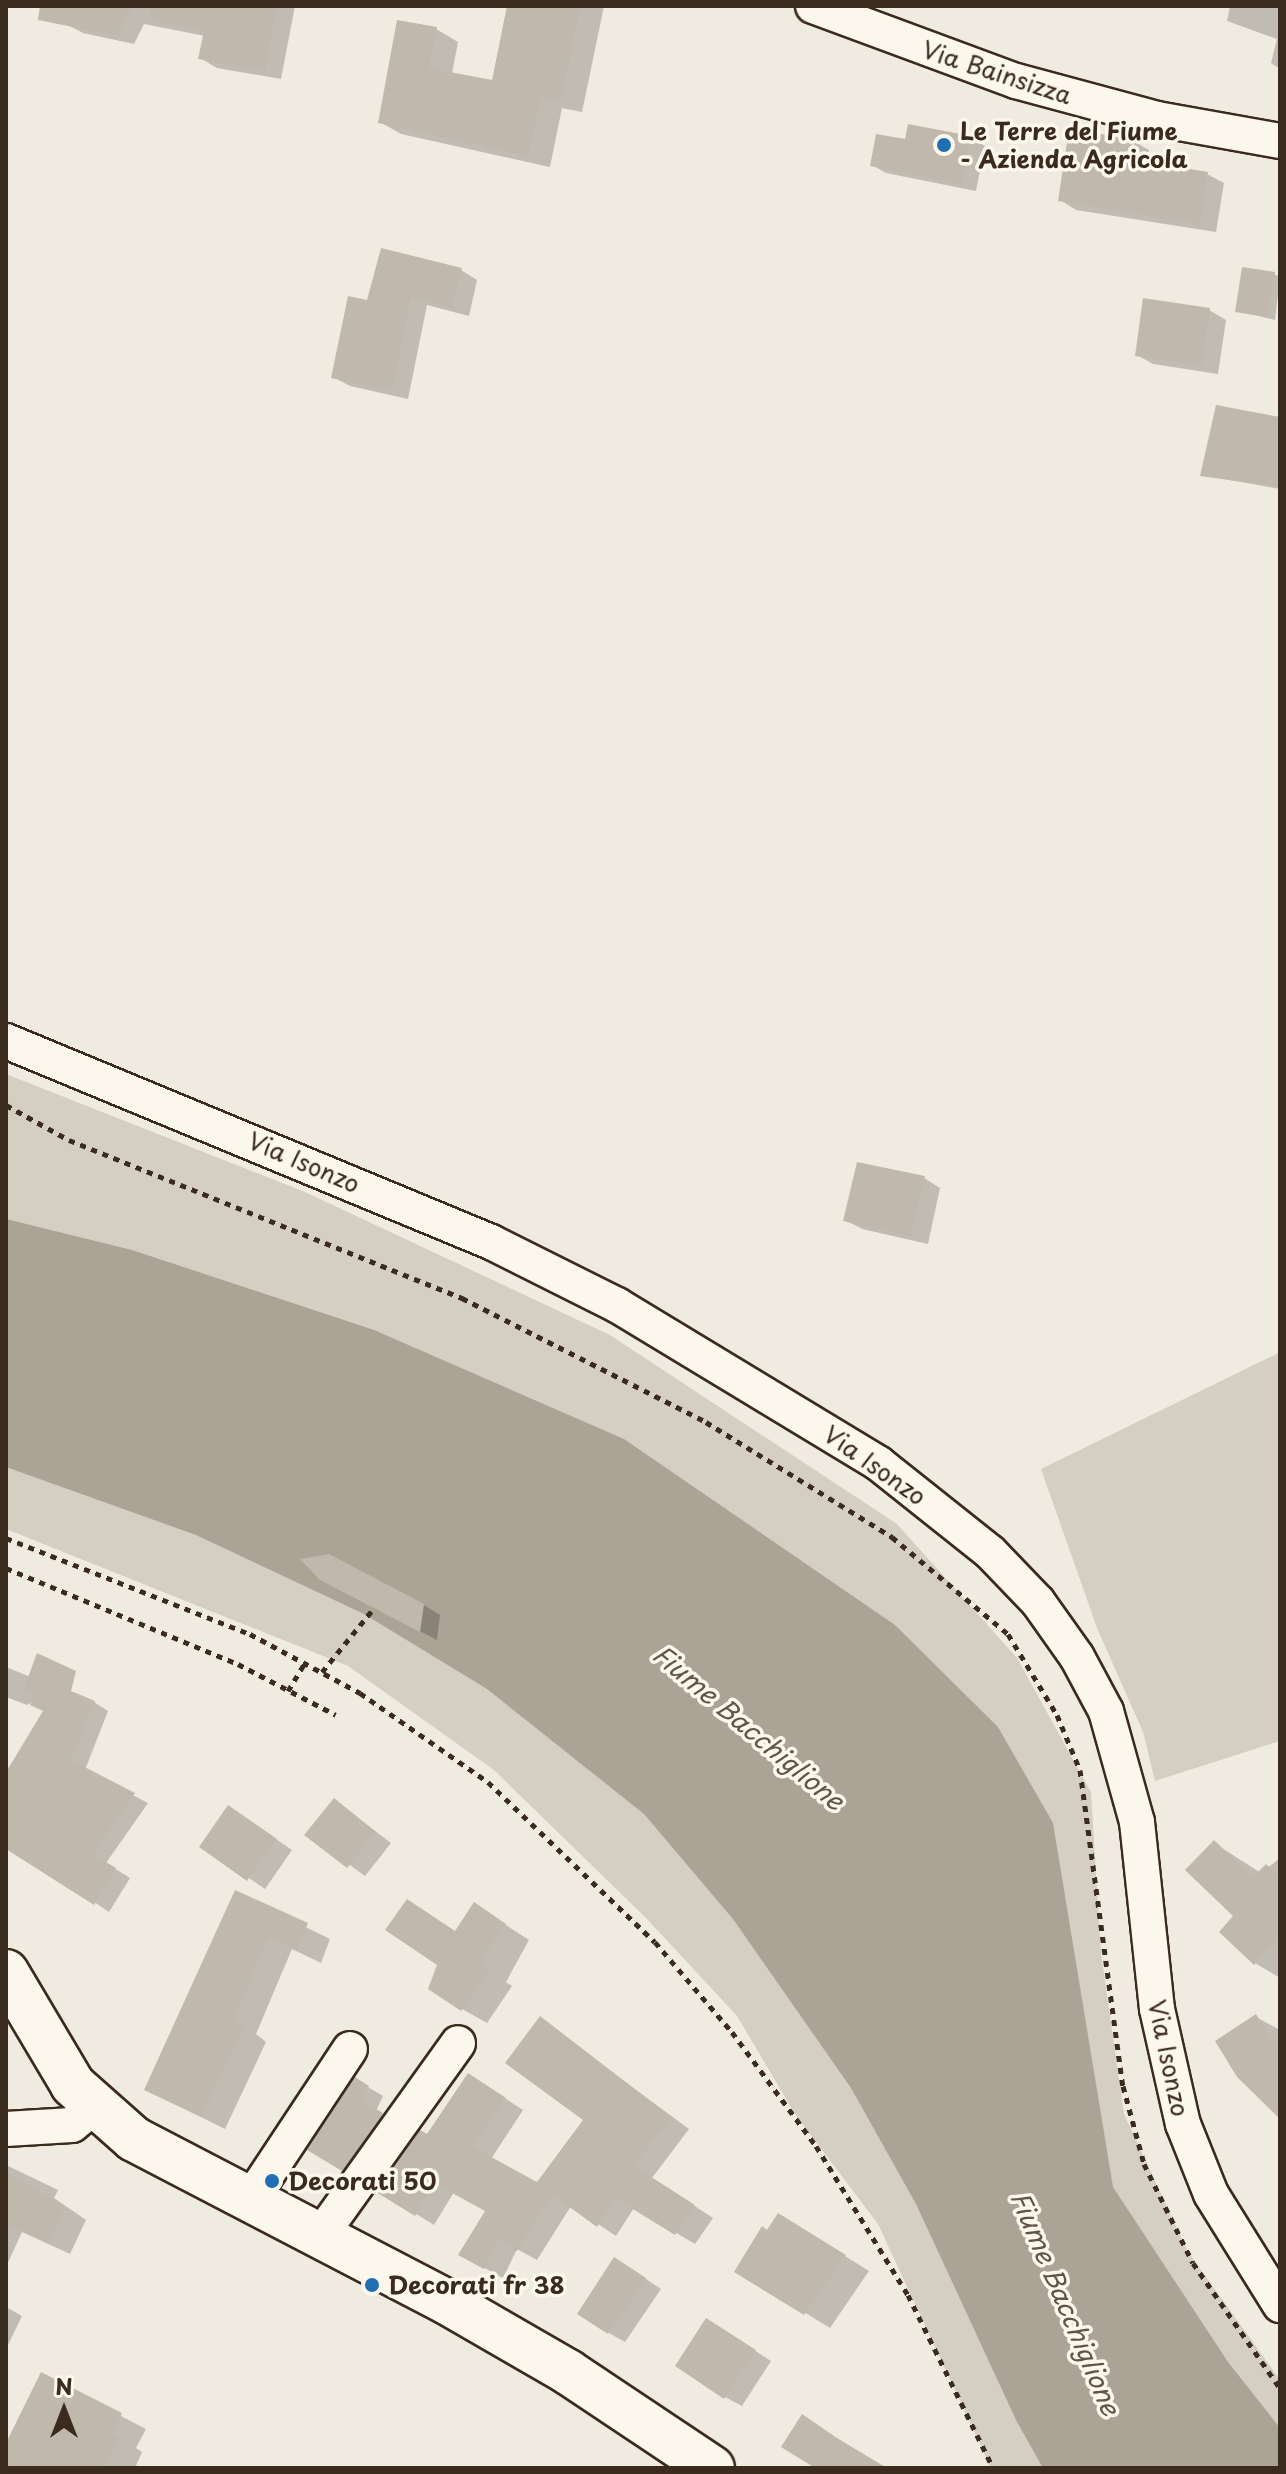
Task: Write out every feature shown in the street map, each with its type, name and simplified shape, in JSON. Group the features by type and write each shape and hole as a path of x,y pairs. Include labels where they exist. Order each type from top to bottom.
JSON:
{"street":[{"name":"Via Bainsizza","path":"813,6 1016,81 1157,119 1280,141"},
{"name":"Via Isonzo","path":"6,1041 476,1236 617,1305 878,1463 990,1552 1038,1602 1106,1711 1137,1822 1157,2009 1183,2124 1211,2194 1280,2305"},
{"path":"6,1972 45,2044 94,2107 134,2139 320,2236 568,2372 712,2468"},
{"path":"320,2236 458,2043"},
{"path":"250,2200 350,2049"},
{"path":"6,2129 72,2125 94,2107"}],"path":[{"path":"6,1105 69,1140 462,1298 654,1394 892,1537 1008,1634 1057,1715 1080,1770 1123,2086 1144,2164 1193,2263 1280,2388"},
{"path":"6,1538 250,1634 360,1693 488,1782 655,1942 722,2021 816,2146 908,2295 993,2468"},
{"path":"6,1568 238,1664 336,1715"},
{"path":"322,1672 374,1608"},
{"path":"288,1691 305,1663"}],"shaded area":[{"path":"6,1074 305,1192 610,1335 897,1524 1017,1658 1091,1792 1101,1953 1124,2114 1188,2252 1280,2380 1280,2468 991,2468 878,2224 795,2114 737,2016 647,1919 494,1770 348,1666 6,1529"},
{"path":"1280,1352 1280,1741 1155,1781 1143,1732 1097,1628 1041,1469"}],"water":[{"name":"Fiume Bacchiglione","path":"6,1219 132,1250 374,1330 624,1439 895,1625 998,1727 1053,1823 1113,2187 1228,2362 1280,2428 1280,2468 1043,2468 1017,2422 916,2204 851,2088 733,1919 644,1814 487,1689 364,1614 196,1535 6,1467"}],"building":[{"path":"40,6 132,6 118,36 38,20"},
{"path":"151,6 277,6 265,71 198,59 204,31 150,20"},
{"path":"507,6 580,6 561,101 541,97 528,156 378,123 397,20 437,27 429,68 492,80"},
{"path":"908,124 971,136 962,184 870,166 876,134 905,139"},
{"path":"1069,129 1133,139 1130,159 1208,172 1200,224 1058,201"},
{"path":"381,248 462,268 452,308 411,297 392,391 331,378 348,296 367,300"},
{"path":"1242,267 1275,272 1267,317 1235,312"},
{"path":"1143,298 1210,308 1202,366 1135,356"},
{"path":"1216,405 1280,417 1280,487 1200,476"},
{"path":"857,1162 925,1176 911,1236 843,1221"},
{"path":"329,1554 424,1604 420,1632 320,1580 300,1559"},
{"path":"37,1653 76,1671 71,1691 95,1701 71,1760 135,1793 93,1854 116,1868 94,1905 6,1849 6,1772 43,1711 30,1705 34,1695 23,1691"},
{"path":"334,1798 376,1832 347,1868 304,1835"},
{"path":"228,1805 277,1839 247,1881 199,1847"},
{"path":"1214,1840 1253,1877 1266,1864 1280,1877 1280,1937 1254,1965 1219,1932 1233,1916 1185,1870"},
{"path":"235,1890 308,1923 297,1951 268,1938 234,2019 244,2027 201,2117 144,2090"},
{"path":"407,1899 455,1931 474,1902 506,1924 484,1956 482,1966 489,1970 461,2011 428,1989 437,1965 385,1930"},
{"path":"1256,2014 1280,2052 1280,2119 1237,2077 1215,2041"},
{"path":"540,2016 671,2117 634,2166 695,2205 675,2235 615,2198 597,2227 553,2195 517,2251 498,2239 484,2269 458,2255 485,2211 434,2183 415,2216 376,2192 420,2130 427,2134 468,2073 506,2098 473,2147 537,2182 583,2120 505,2063"},
{"path":"355,2077 369,2086 361,2100 383,2113 342,2171 307,2150"},
{"path":"6,2173 65,2206 48,2243 6,2224"},
{"path":"778,2213 846,2255 804,2315 734,2272 762,2226 767,2230"},
{"path":"614,2257 646,2278 608,2334 577,2314"},
{"path":"706,2318 756,2350 724,2399 675,2366"},
{"path":"41,2372 122,2413 112,2433 119,2437 103,2468 6,2468 6,2443"},
{"path":"802,2414 887,2468 815,2468 781,2447"}],"place":[{"name":"Le Terre del Fiume - Azienda Agricola","path":"944,145"},
{"name":"Decorati 50","path":"272,2181"},
{"name":"Decorati fr 38","path":"372,2285"}]}
